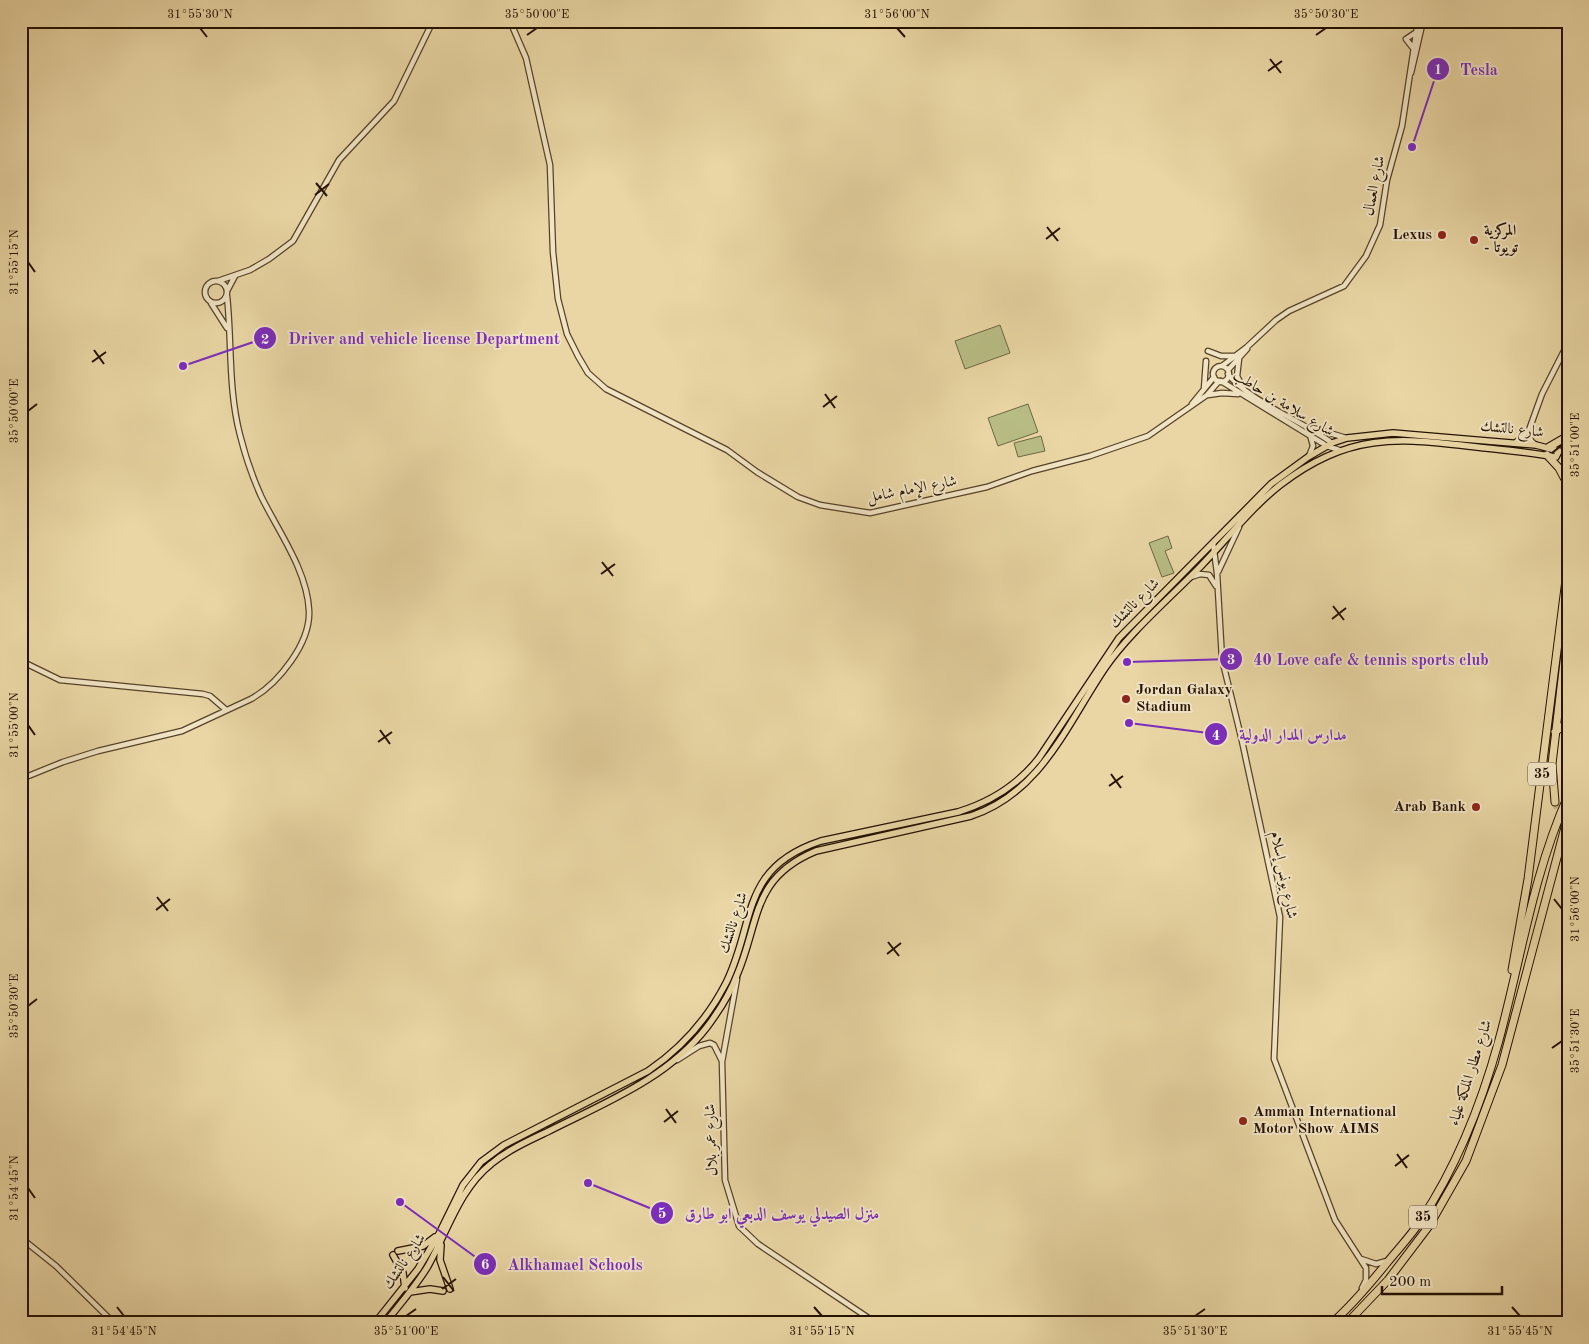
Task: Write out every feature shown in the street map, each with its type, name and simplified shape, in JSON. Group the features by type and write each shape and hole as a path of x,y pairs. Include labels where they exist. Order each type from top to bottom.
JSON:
{"highway":[{"path":"1549,447 1568,436"},
{"path":"1548,455 1559,468 1568,485"},
{"name":"35","path":"1512,982 1514,948 1528,879 1568,564"},
{"name":"35","path":"1555,802 1551,771 1568,628"},
{"path":"1559,697 1568,712"},
{"path":"1555,732 1568,722"},
{"name":"شارع مطار الملكة علياء","path":"1332,1323 1389,1260 1431,1204 1464,1139 1489,1072 1542,868 1568,796"},
{"name":"شارع مطار الملكة علياء","path":"1347,1323 1388,1280 1424,1233 1466,1161 1501,1068 1566,832 1568,816"},
{"name":"35","path":"1566,832 1568,823"}],"main road":[{"name":"شارع نالتشك","path":"375,1323 407,1290 439,1234 462,1185 488,1156 504,1145 648,1071 683,1044 708,1014 726,983 755,894 767,877 783,860 803,848 827,839 958,812 979,805 1003,792 1024,774 1046,748 1112,646 1271,484 1308,457 1332,448 1369,442 1425,440 1556,457 1560,453 1557,449 1536,445 1394,433 1347,438 1332,448 1280,485 1116,653 1041,768 1023,786 982,813 816,851 787,867 772,883 761,900 738,974 714,1018 693,1044 675,1062 658,1075 516,1147 490,1164 472,1183 442,1240 385,1323"},
{"path":"903,823 905,831"},
{"path":"439,1234 422,1246 396,1253 407,1290 430,1289 443,1291"},
{"path":"442,1240 440,1260 450,1289"}],"street":[{"path":"228,329 205,297 206,288 213,281 235,276 275,256 293,241 338,160 394,101 433,21"},
{"name":"شارع الإمام شامل","path":"510,21 526,58 550,165 554,273 562,319 578,356 592,377 615,394 727,450 757,472 798,496 820,505 866,513 987,487 1032,471 1118,447 1154,433 1207,395 1220,381"},
{"name":"شارع العمال","path":"1410,75 1418,21"},
{"name":"شارع العمال","path":"1237,357 1276,320 1289,311 1339,290 1356,271 1378,234 1410,75 1423,21"},
{"path":"1413,50 1406,39 1416,32"},
{"path":"211,303 218,304 223,301 235,276"},
{"path":"21,779 56,764 98,751 182,731 225,709 256,696 282,673 291,661 304,636 309,610 301,580 261,494 240,436 231,380 227,293 224,284 218,281"},
{"path":"1515,443 1529,430 1546,385 1568,344"},
{"path":"1208,351 1221,356 1237,357"},
{"path":"1237,357 1226,379 1220,381 1214,377 1215,369 1237,357"},
{"path":"1237,357 1237,376 1245,391"},
{"path":"1204,391 1206,360"},
{"path":"1222,366 1228,372"},
{"name":"شارع سلامة بن حاطب","path":"1228,372 1245,391 1306,426 1332,448"},
{"name":"شارع الإمام شامل","path":"1192,404 1214,377"},
{"name":"شارع سلامة بن حاطب","path":"1220,381 1240,395 1332,448"},
{"path":"1207,395 1222,393 1240,395"},
{"path":"1306,426 1347,438"},
{"path":"1529,430 1532,441 1536,445"},
{"path":"1308,457 1313,446 1310,434"},
{"path":"1218,573 1242,522"},
{"name":"شارع يونس إسلام","path":"1213,542 1218,573 1217,590 1222,659 1242,741 1280,918 1274,1059 1332,1214 1367,1272 1358,1296"},
{"path":"1189,578 1200,574 1209,575 1214,580 1217,590"},
{"path":"21,661 60,680 203,694 210,696 225,709"},
{"name":"شارع عمر بلال","path":"738,974 722,1062 725,1180 739,1226 758,1244 876,1323"},
{"path":"675,1062 699,1046 710,1043 718,1051 722,1062"},
{"path":"21,1238 56,1266 114,1323"},
{"path":"1360,1259 1376,1264 1389,1260"}],"green space":[{"path":"1000,325 1010,353 965,369 955,341"},
{"path":"1028,404 1038,432 998,446 988,418"},
{"path":"1041,436 1045,451 1018,457 1014,443"},
{"path":"1168,536 1172,548 1165,551 1174,573 1162,577 1149,543"}],"tunnel":[{"path":"1555,802 1566,830"}],"place":[{"name":"Tesla","path":"1412,147"},
{"name":"Lexus","path":"1442,235"},
{"name":"المركزية - تويوتا","path":"1474,240"},
{"name":"Driver and vehicle license Department","path":"183,366"},
{"name":"40 Love cafe & tennis sports club","path":"1127,662"},
{"name":"Jordan Galaxy Stadium","path":"1126,699"},
{"name":"مدارس المدار الدولية","path":"1129,723"},
{"name":"Arab Bank","path":"1476,807"},
{"name":"Amman International Motor Show AIMS","path":"1243,1121"},
{"name":"منزل الصيدلي يوسف الدبعي ابو طارق","path":"588,1183"},
{"name":"Alkhamael Schools","path":"400,1202"}]}
